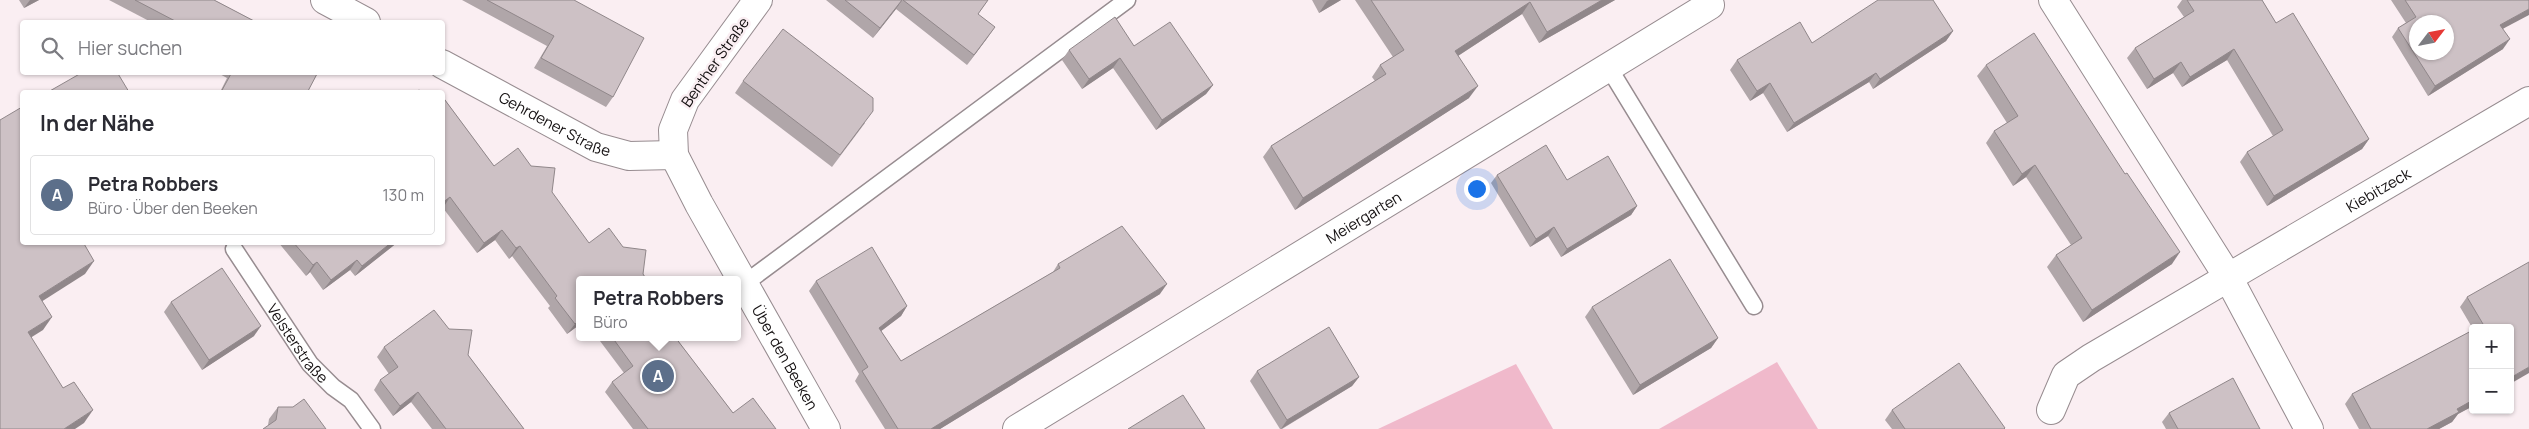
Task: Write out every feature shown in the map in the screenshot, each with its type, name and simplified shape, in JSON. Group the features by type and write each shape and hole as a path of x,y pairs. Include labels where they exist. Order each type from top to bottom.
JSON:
{"street":[{"path":"325,0 362,20"},
{"name":"Benther Straße","path":"674,155 673,130 685,100 758,0"},
{"path":"2053,0 2228,277 2309,429"},
{"name":"Meiergarten","path":"1017,429 1710,5"},
{"name":"Gehrdener Straße","path":"445,66 596,147 629,156 674,155"},
{"name":"Kiebitzeck","path":"2051,410 2066,375 2228,277 2529,101"},
{"name":"Über den Beeken","path":"674,155 740,276"},
{"name":"Über den Beeken","path":"741,278 826,429"}],"lane":[{"path":"744,284 1127,0"},
{"path":"1609,68 1754,306"},
{"name":"Velsterstraße","path":"234,249 310,364 332,387 351,400 372,429"}],"shaded area":[{"path":"1777,362 1818,429 1659,429"},
{"path":"1516,364 1553,429 1378,429"}],"building":[{"path":"135,0 214,0 252,20 173,20"},
{"path":"487,0 574,0 644,38 613,97 541,58 554,36"},
{"path":"845,0 902,0 880,28"},
{"path":"903,0 988,0 978,14 995,27 974,55"},
{"path":"1371,0 1602,0 1547,32 1530,2 1455,51 1478,86 1303,198 1271,146 1386,74 1380,65 1404,50"},
{"path":"1878,0 1933,0 1953,31 1880,79 1876,73 1794,123 1770,83 1757,91 1737,60 1800,22 1812,43"},
{"path":"2187,0 2262,0 2276,23 2293,13 2369,139 2274,196 2247,152 2283,130 2234,49 2190,77 2181,62 2154,79 2135,48 2194,11"},
{"path":"2405,0 2529,0 2529,9 2500,25 2510,39 2435,86 2418,60 2454,60 2454,15 2415,15"},
{"path":"1115,17 1134,46 1170,22 1213,85 1162,120 1120,58 1089,79 1069,50"},
{"path":"2409,21 2409,45 2398,28"},
{"path":"783,29 873,98 873,111 840,155 743,81"},
{"path":"2034,33 2125,174 2127,173 2180,252 2092,310 2056,255 2082,238 2035,165 2022,174 1994,131 2018,116 1986,65"},
{"path":"78,75 119,75 128,90 52,90"},
{"path":"230,75 316,75 309,90 222,90"},
{"path":"445,100 494,166 518,148 531,166 555,168 552,192 589,243 609,228 623,247 646,250 644,276 576,276 575,324 520,246 516,248 502,230 484,243 450,197 445,201"},
{"path":"20,108 20,245 85,245 94,261 39,296 52,317 28,332 63,388 74,382 93,410 64,429 0,429 0,120"},
{"path":"1546,145 1567,180 1608,156 1637,206 1567,249 1554,227 1536,239 1497,175"},
{"path":"1122,226 1167,284 931,429 898,429 862,371 868,367 816,281 872,247 907,306 879,328 901,361 1060,268 1058,264"},
{"path":"296,245 388,245 362,266 357,260 331,280 317,262 313,265"},
{"path":"1670,259 1718,338 1640,385 1592,307"},
{"path":"2529,262 2529,367 2514,376 2514,324 2483,324 2467,297"},
{"path":"222,268 261,326 209,360 171,302"},
{"path":"434,310 449,329 472,330 468,355 524,429 446,429 418,392 400,406 380,380 398,367 384,347"},
{"path":"1329,327 1359,377 1287,420 1257,371"},
{"path":"2469,332 2469,402 2457,409 2459,412 2427,429 2371,429 2352,394"},
{"path":"615,341 678,341 733,413 753,398 776,429 648,429 612,382 633,366"},
{"path":"1959,363 2005,428 1905,429 1892,410"},
{"path":"2233,378 2260,429 2178,429 2169,413"},
{"path":"1183,395 1205,429 1128,429"},
{"path":"304,399 326,429 263,429 276,420 278,407 293,407"}],"place":[{"name":"Petra Robbers","path":"658,376"}]}
